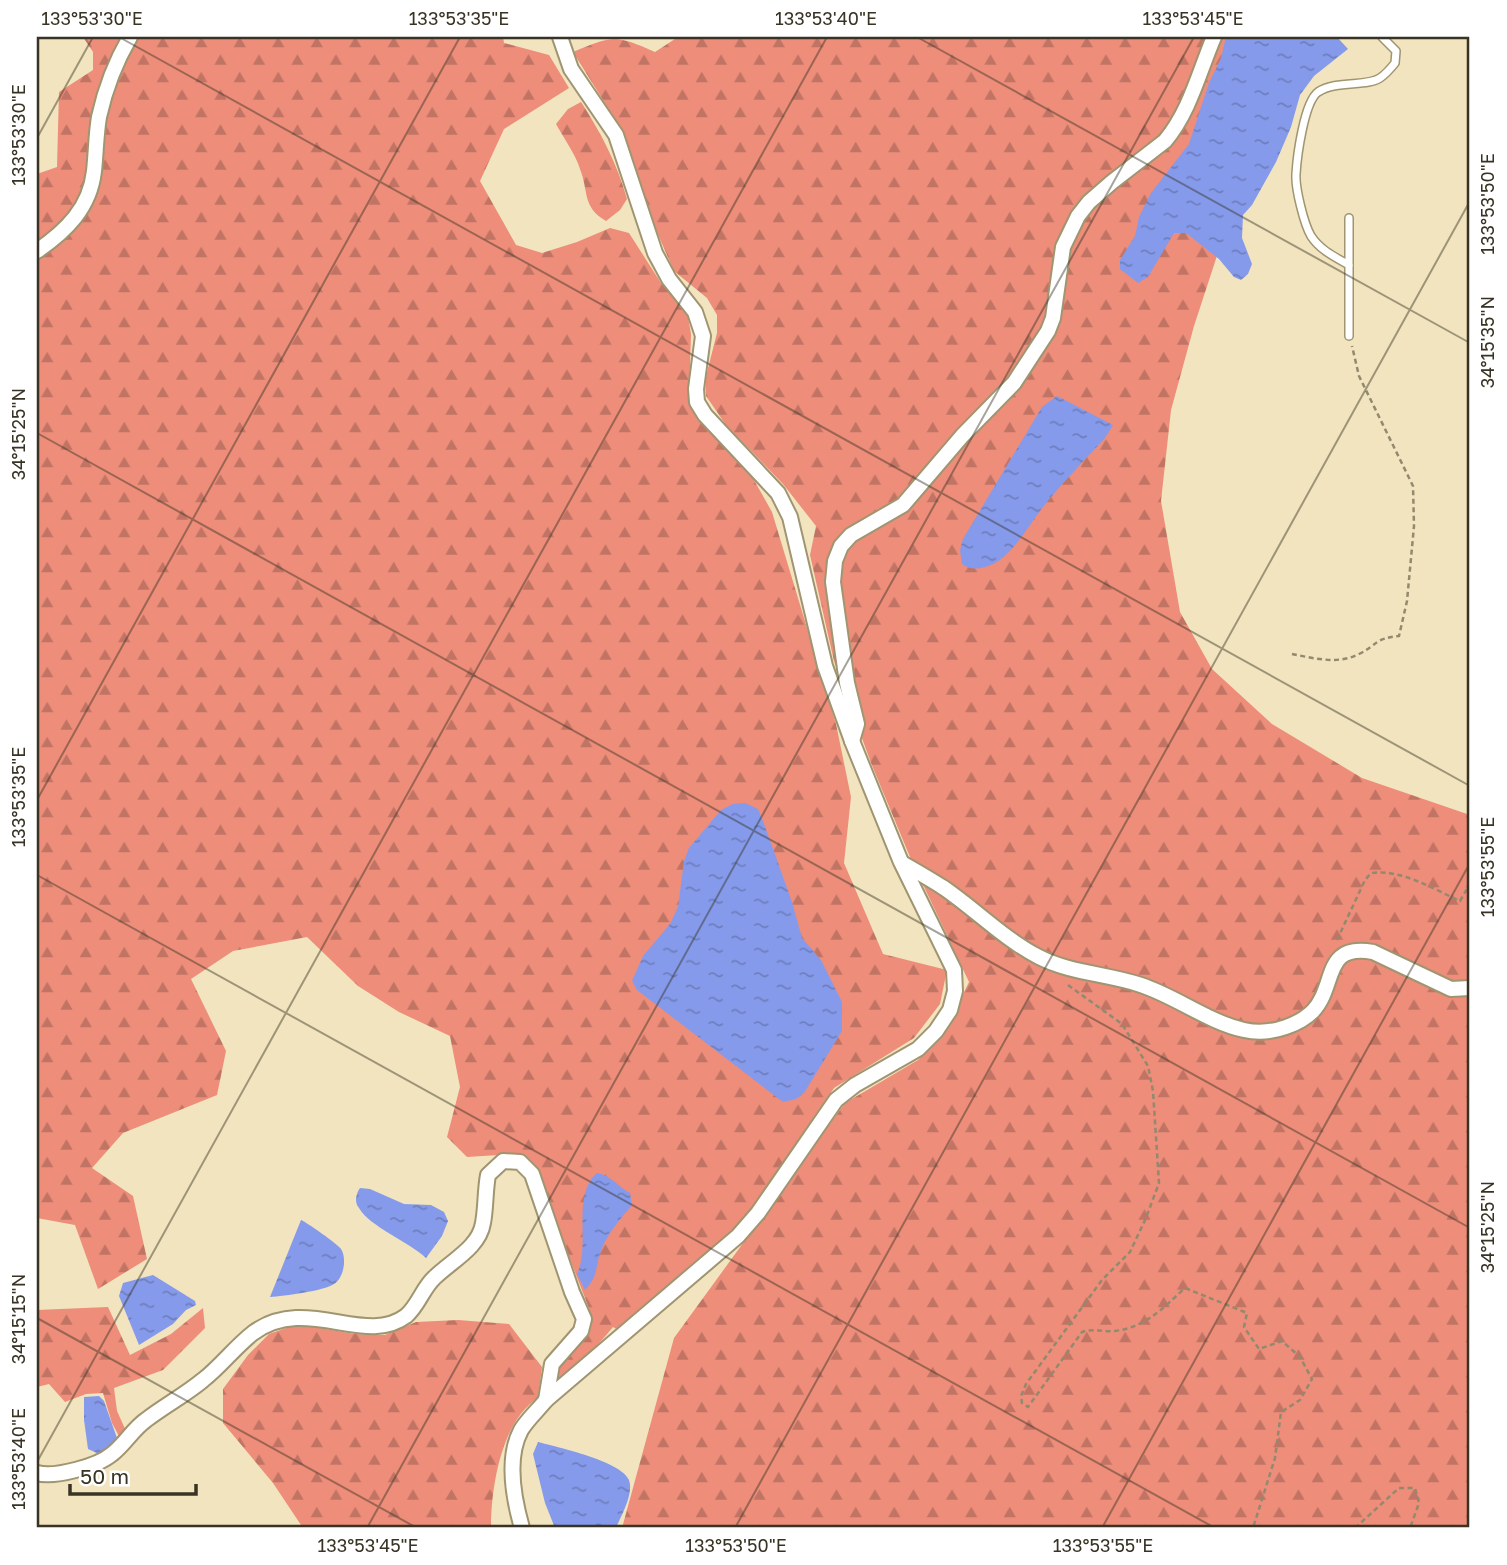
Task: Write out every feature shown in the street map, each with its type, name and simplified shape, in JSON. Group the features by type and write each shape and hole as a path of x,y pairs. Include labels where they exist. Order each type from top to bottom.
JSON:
{"street":[{"path":"37,251 55,239 74,220 86,201 94,174 103,102 120,53 130,37"},
{"path":"522,1528 516,1508 513,1463 521,1430 546,1400 738,1236 758,1213 836,1100 855,1085 918,1049 936,1031 950,1010 955,991 954,970 901,862 825,666 790,517 778,493 705,415 697,402 696,389 703,336 695,312 669,279 654,253 615,135 572,69 560,37"},
{"path":"852,741 857,724 847,683 833,582 835,561 841,546 851,536 903,505 962,436 1014,383 1048,331 1053,318 1063,247 1071,228 1089,202 1165,141 1175,129 1187,108 1214,37"},
{"path":"901,862 943,888 1013,942 1041,958 1141,985 1225,1025 1248,1031 1267,1032 1285,1027 1313,1011 1322,997 1335,960 1347,953 1365,950 1373,952 1451,989 1470,988"},
{"path":"37,1473 48,1475 81,1468 106,1458 144,1421 204,1379 239,1345 269,1323 303,1316 372,1327 386,1326 409,1314 433,1279 464,1253 479,1234 483,1225 488,1175 503,1161 520,1162 532,1174 572,1292 584,1319 581,1331 552,1364 546,1400"}],"lane":[{"path":"1349,265 1326,252 1311,236 1304,219 1295,176 1305,118 1314,97 1320,91 1339,84 1378,80 1395,63 1396,51 1382,37"},
{"path":"1349,218 1349,336"}],"path":[{"path":"1292,654 1342,660 1359,654 1380,638 1399,636 1407,601 1415,526 1413,486 1359,376 1349,336"},
{"path":"1335,960 1337,940 1364,880 1371,873 1384,872 1403,876 1460,901 1470,884"},
{"path":"1066,984 1122,1024 1148,1066 1153,1091 1159,1183 1130,1252 1102,1280 1026,1384 1021,1396 1022,1403 1028,1407 1082,1332 1091,1329 1112,1331 1151,1319 1185,1288 1247,1313 1244,1327 1259,1349 1282,1341 1300,1357 1312,1379 1300,1400 1281,1412 1275,1458 1253,1528"},
{"path":"1354,1528 1399,1488 1415,1488 1419,1503 1410,1528"}],"green space":[{"path":"83,37 503,37 504,43 549,55 569,88 504,129 480,181 516,245 542,253 610,228 629,233 661,283 687,311 691,334 689,398 700,421 750,473 772,512 836,724 851,797 844,863 883,954 947,970 940,1004 914,1038 834,1088 743,1221 618,1330 613,1327 586,1357 555,1384 555,1371 590,1322 590,1311 537,1174 522,1157 513,1154 467,1157 447,1137 460,1087 450,1036 399,1012 358,986 307,937 233,951 191,979 226,1051 217,1095 123,1133 92,1168 133,1196 147,1259 98,1289 75,1225 37,1218 37,174 57,167 59,92 93,70 93,52"},
{"path":"678,37 1318,37 1231,213 1194,326 1171,410 1161,501 1180,612 1212,669 1272,724 1362,778 1470,815 1470,1528 622,1528 674,1338 845,1103 918,1060 943,1035 969,982 910,857 871,763 834,661 810,555 816,526 783,484 726,425 706,396 705,380 717,333 717,315 707,298 674,271 656,230 624,134 573,52 614,39 631,42 655,52"},
{"path":"581,102 608,149 627,199 620,210 606,221 593,210 578,163 556,124 568,109"},
{"path":"108,1307 130,1355 171,1334 203,1308 205,1328 163,1370 114,1388 117,1411 126,1431 119,1436 103,1393 86,1394 65,1402 49,1384 37,1387 37,1310"},
{"path":"458,1320 509,1324 542,1367 538,1398 515,1422 501,1457 493,1494 491,1528 303,1528 273,1483 223,1423 223,1389 248,1355 269,1334 289,1327 309,1326 354,1334 385,1335 416,1322"}],"water":[{"path":"1226,37 1337,37 1348,49 1314,76 1300,95 1291,127 1276,162 1252,205 1243,215 1242,238 1252,264 1248,274 1241,280 1234,277 1219,259 1186,233 1174,233 1148,277 1138,283 1120,269 1120,260 1135,236 1139,217 1151,193 1189,144 1209,83 1221,58"},
{"path":"1057,396 1113,425 1105,438 1050,498 1007,553 985,567 965,566 962,564 960,550 963,539 1042,407"},
{"path":"745,803 758,809 792,902 802,938 821,960 842,1002 842,1031 804,1093 796,1099 783,1102 637,990 632,981 643,956 670,924 678,907 684,861 689,848 721,810 733,804"},
{"path":"597,1173 630,1193 632,1205 605,1242 595,1275 585,1290 577,1274 581,1262 583,1207 589,1183"},
{"path":"360,1188 370,1189 404,1204 431,1205 444,1212 448,1221 442,1236 426,1258 364,1215 356,1201"},
{"path":"301,1220 341,1249 344,1257 342,1273 329,1287 270,1297"},
{"path":"153,1275 195,1301 196,1305 186,1310 173,1324 139,1345 119,1296 123,1283"},
{"path":"99,1396 104,1401 118,1441 106,1452 99,1454 88,1449 84,1397"},
{"path":"538,1442 602,1461 624,1473 629,1480 630,1492 616,1528 555,1528 545,1503 533,1454"}]}
